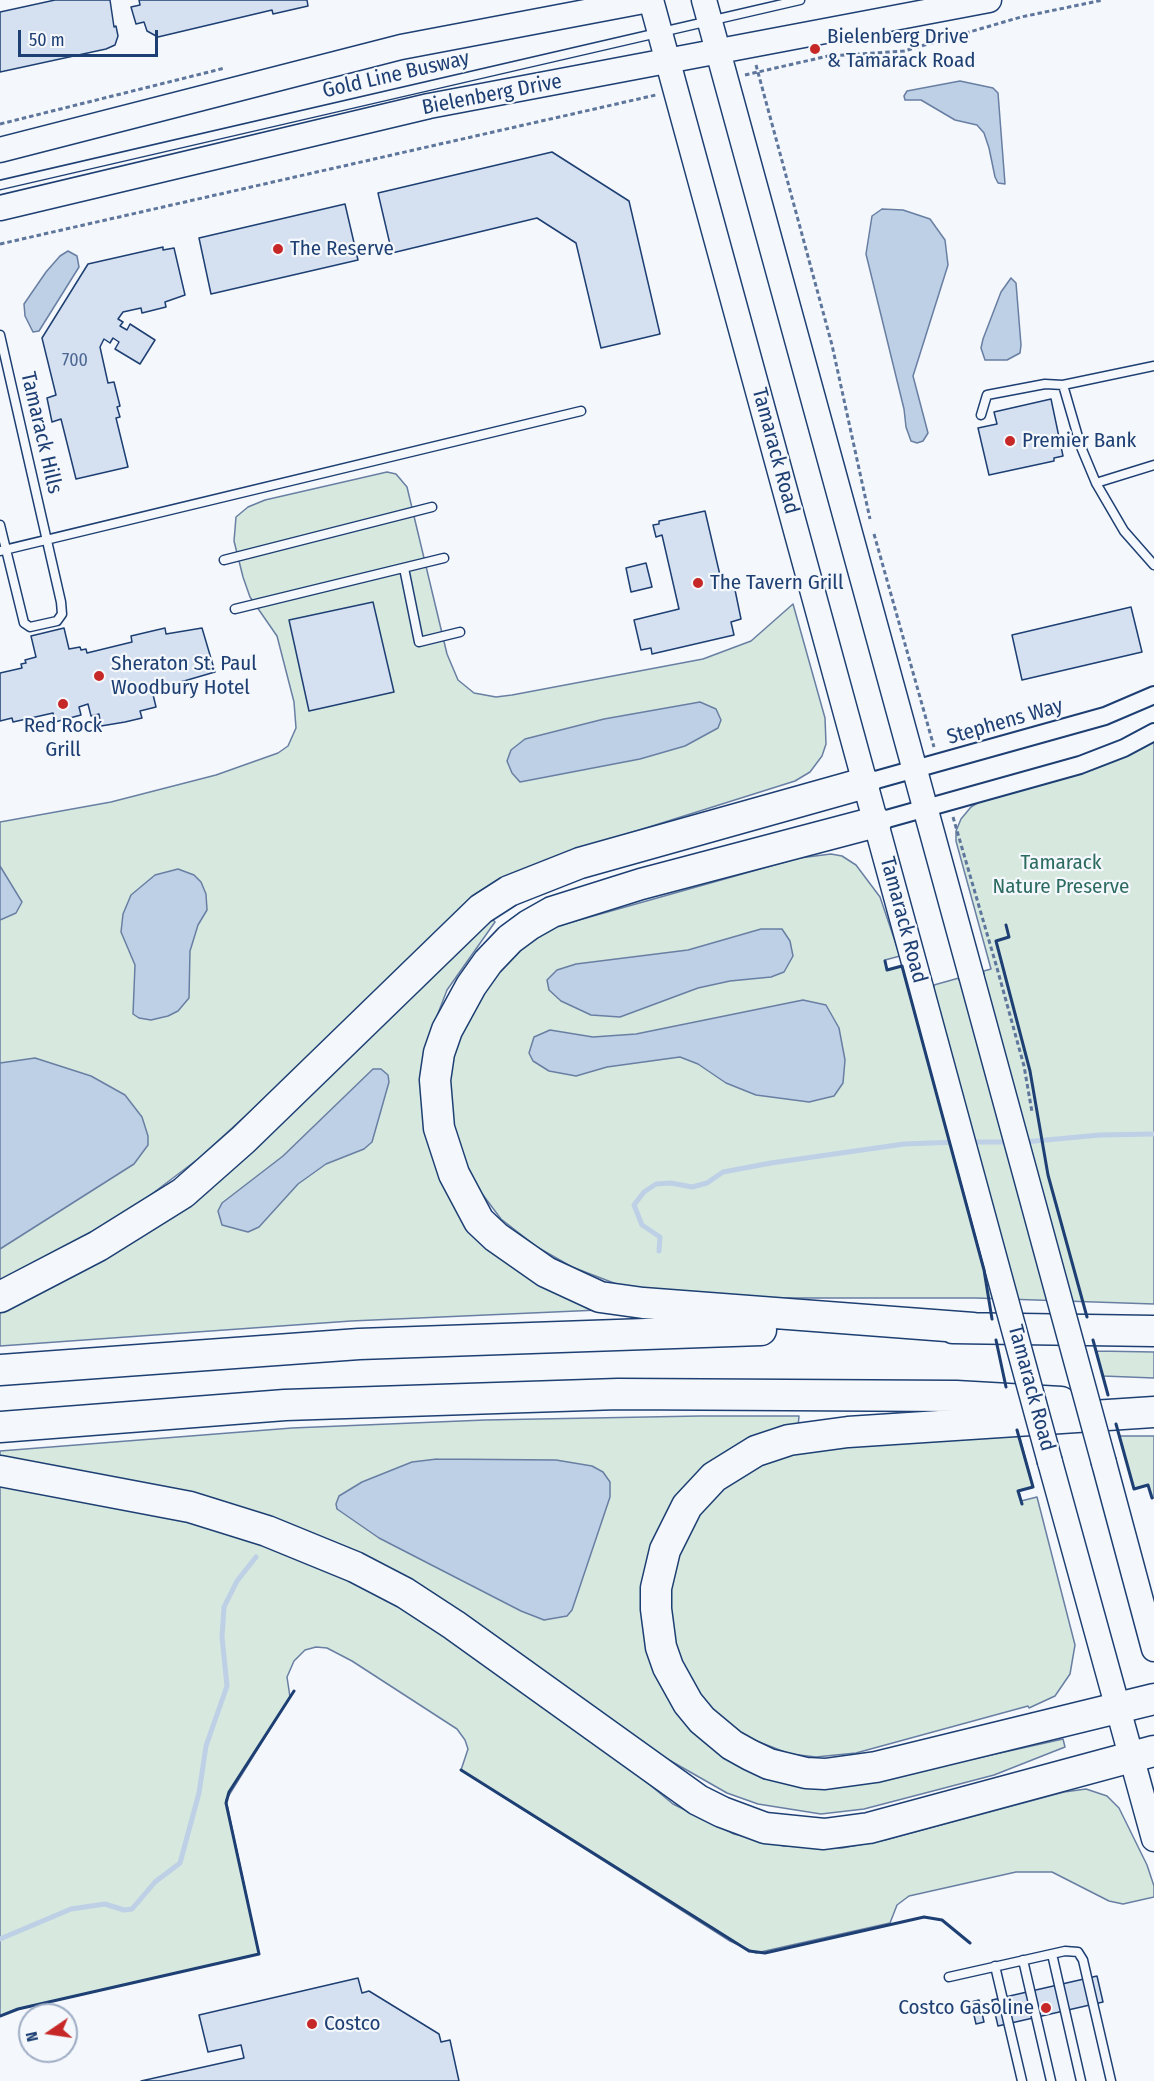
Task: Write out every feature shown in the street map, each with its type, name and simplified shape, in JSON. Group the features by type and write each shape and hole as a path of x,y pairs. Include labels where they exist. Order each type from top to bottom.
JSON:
{"highway":[{"path":"0,1297 98,1246 183,1193 243,1140 481,909 509,891 580,863 865,783"},
{"path":"876,822 631,887 552,912 529,925 510,939 488,962 465,996 447,1030 439,1053 435,1080 440,1128 454,1174 480,1221 496,1237 546,1272 600,1297 643,1303 973,1328"},
{"path":"0,1370 253,1351 471,1339 697,1331 973,1328 1154,1330"},
{"path":"0,1427 285,1405 618,1394 956,1396 1154,1410"},
{"path":"1154,1410 869,1430 808,1437 773,1445 728,1466 699,1491 671,1536 656,1588 661,1647 676,1685 688,1703 702,1720 732,1745 769,1764 789,1769 825,1774 849,1772 1154,1699"},
{"path":"0,1471 190,1507 267,1531 355,1567 405,1593 454,1625 689,1795 722,1812 765,1828 806,1834 859,1830 1143,1754"}],"street":[{"name":"Tamarack Road","path":"650,0 661,32 667,62 1118,1709 1143,1754 1154,1839"},
{"path":"0,150 401,47 650,0"},
{"name":"Bielenberg Drive","path":"0,208 429,106 988,0"},
{"path":"706,10 1154,1649"},
{"name":"Stephens Way","path":"865,783 938,765 1105,716 1154,695"},
{"path":"876,822 1080,765 1124,748 1154,732"}],"lane":[{"name":"Gold Line Busway","path":"0,185 661,32 706,10 800,0"},
{"name":"Tamarack Hills","path":"0,335 62,609 62,614 57,621 30,627 24,623 3,550"},
{"path":"981,415 987,395 1045,384 1063,385 1154,366"},
{"path":"1063,385 1081,447 1096,483 1124,531 1154,565"},
{"path":"0,525 3,550 581,411"},
{"path":"1096,483 1154,464"},
{"path":"224,560 432,507"},
{"path":"235,609 444,558"},
{"path":"404,568 420,642 460,632"},
{"path":"949,1977 1073,1950 1083,1960 1111,2081"},
{"path":"1052,1953 1081,2081"},
{"path":"1023,1960 1051,2081"},
{"path":"996,1966 1022,2081"}],"path":[{"path":"725,79 828,56 904,51 1021,17 1102,0"},
{"path":"759,71 832,345 870,519 938,765"},
{"path":"0,244 676,90"},
{"path":"949,803 997,968"}],"green space":[{"path":"387,472 396,474 407,487 447,654 458,680 474,693 496,697 512,695 703,659 751,641 793,604 825,718 826,744 822,756 810,772 795,781 611,839 463,906 253,1109 198,1159 140,1203 78,1241 0,1280 0,822 111,802 216,775 278,753 288,746 296,728 294,702 277,636 250,597 243,577 234,541 236,517 248,507 265,500"},
{"name":"Tamarack Nature Preserve","path":"1154,741 1154,1304 976,1298 710,1298 619,1285 572,1267 537,1247 501,1219 474,1183 454,1132 449,1096 451,1059 482,981 540,931 799,858 831,854 842,856 856,865 880,897 900,956 885,960 887,970 902,966 909,992 991,969 956,841 956,831 961,819 971,807 982,800 1133,752"},
{"path":"489,915 495,922 447,990 427,1042 424,1063 443,1180 599,1310 351,1321 0,1346 0,1309 75,1271"},
{"path":"1096,1351 1154,1352 1154,1378 1103,1376"},
{"path":"799,1416 798,1427 750,1441 645,1591 723,1754 901,1775 1063,1739 1065,1747 994,1775 864,1809 821,1814 758,1804 727,1793 634,1740 421,1596 0,1459 0,1451 292,1428 485,1420"},
{"path":"1019,1434 1033,1487 1019,1491 1021,1501 1037,1497 1075,1645 1070,1674 1055,1696 1029,1708 1028,1706 856,1753 816,1757 790,1754 746,1737 719,1718 697,1694 675,1651 667,1596 688,1526 732,1478 791,1450"},
{"path":"1119,1436 1154,1436 1154,1498 1152,1498 1148,1485 1134,1489"},
{"path":"0,1482 119,1503 261,1540 400,1604 598,1742 673,1804 734,1834 784,1846 842,1848 885,1840 1064,1792 1086,1789 1107,1796 1119,1808 1147,1865 1154,1886 1154,1897 1123,1904 1109,1901 1052,1872 1016,1872 909,1896 897,1905 890,1923 756,1953 730,1941 461,1770 468,1749 457,1729 352,1661 327,1648 316,1647 305,1650 294,1661 287,1677 290,1697 226,1800 259,1954 44,2003 18,2003 18,2009 0,2016"}],"water":[{"path":"960,81 993,88 998,93 1005,184 998,183 995,177 984,133 977,125 955,120 921,100 905,100 904,96 907,91"},
{"path":"882,209 903,210 930,219 945,240 948,265 913,376 928,433 923,441 917,443 911,441 906,427 904,409 866,254 872,216"},
{"path":"68,251 77,256 79,267 39,331 33,332 25,316 24,304 46,272 60,256"},
{"path":"1011,278 1016,283 1020,353 1007,360 985,360 981,348 983,339 1001,292"},
{"path":"700,702 716,709 721,720 718,728 685,746 640,759 520,782 512,773 507,761 511,750 525,739 604,719"},
{"path":"0,866 22,902 16,913 0,920"},
{"path":"178,869 194,875 201,882 206,894 207,910 198,925 190,951 189,998 178,1011 168,1016 151,1020 139,1018 133,1014 135,965 121,932 123,914 131,895 155,875"},
{"path":"761,929 782,929 790,941 793,956 784,972 771,977 730,981 698,988 620,1017 591,1015 561,1001 549,990 547,980 557,970 576,964 688,950"},
{"path":"803,1000 826,1005 839,1028 845,1060 843,1083 834,1096 809,1102 756,1095 726,1083 698,1064 680,1057 607,1067 576,1076 549,1071 533,1061 529,1053 534,1037 550,1030 593,1037 636,1034"},
{"path":"35,1058 91,1076 125,1095 142,1117 148,1136 148,1145 134,1164 0,1249 0,1063"},
{"path":"373,1069 381,1069 388,1075 389,1082 372,1142 364,1149 326,1164 298,1184 259,1227 248,1232 222,1225 218,1211 222,1203 283,1156"},
{"path":"437,1459 556,1460 592,1466 603,1472 610,1482 610,1497 572,1610 567,1616 544,1620 521,1611 379,1538 337,1509 339,1496 362,1482 412,1462"}],"building":[{"path":"55,0 110,0 114,27 116,26 118,36 115,45 106,49 0,72 0,12"},
{"path":"139,0 307,0 308,6 273,14 272,10 158,37 147,31 144,22 136,24 131,7 140,5"},
{"path":"552,152 629,201 660,334 601,348 576,243 537,218 392,253 378,193"},
{"name":"The Reserve","path":"345,204 358,260 211,294 199,238"},
{"path":"163,247 163,250 174,248 185,295 165,302 166,307 142,313 141,308 123,312 118,319 123,322 120,326 127,330 130,324 155,340 140,364 115,349 119,342 113,338 110,343 104,339 100,347 108,383 114,382 120,406 117,407 120,417 116,418 128,467 76,479 61,419 52,422 47,398 56,395 42,338 88,264"},
{"path":"1051,399 1063,456 1054,458 1054,461 989,475 978,428 997,424 994,412"},
{"path":"705,511 723,588 734,585 741,619 731,622 734,635 652,654 651,648 641,650 634,620 679,609 662,535 656,537 653,525 659,524 659,521"},
{"path":"646,563 652,587 631,592 626,568"},
{"path":"373,602 394,692 309,711 289,620"},
{"path":"1131,607 1142,652 1022,680 1012,635"},
{"name":"Sheraton St. Paul Woodbury Hotel","path":"64,628 69,649 80,647 81,650 86,649 87,653 132,642 131,636 165,628 166,634 202,628 215,672 160,688 159,685 151,686 156,707 140,711 142,718 125,722 101,726 99,714 91,716 88,704 79,707 81,715 55,722 53,713 13,722 12,718 0,721 0,673 22,668 21,664 26,663 25,660 36,657 31,636"},
{"path":"1097,1976 1103,2002 998,2026 992,2000"},
{"name":"Costco","path":"358,1978 362,1993 369,1991 439,2034 441,2042 450,2040 459,2081 141,2081 244,2058 241,2045 208,2052 199,2015"},
{"path":"979,2000 984,2022 976,2024 971,2002"}],"waterway":[{"path":"1024,1142 1100,1135 1154,1134"},
{"path":"659,1251 660,1237 642,1225 634,1205 644,1192 656,1184 671,1183 692,1187 707,1183 723,1172 771,1163 904,1144 958,1142"},
{"path":"970,1142 1009,1142"},
{"path":"0,1939 71,1909 105,1904 124,1910 132,1909 155,1882 180,1863 199,1793 206,1746 227,1686 222,1637 224,1607 237,1581 256,1557"}],"wall":[{"path":"1006,925 1009,937 996,941 1030,1071 1048,1175 1087,1317"},
{"path":"885,961 887,970 902,966 984,1270 992,1319"},
{"path":"996,1340 1006,1387"},
{"path":"1093,1340 1108,1395"},
{"path":"1116,1424 1134,1489 1148,1485 1152,1498"},
{"path":"1017,1430 1033,1487 1018,1491 1022,1504"},
{"path":"0,2016 18,2009 259,1954 226,1803 229,1792 294,1691"},
{"path":"461,1770 749,1951 765,1953 924,1917 942,1920 970,1943"}],"place":[{"name":"Bielenberg Drive & Tamarack Road","path":"815,49"},
{"name":"The Reserve","path":"278,249"},
{"name":"Premier Bank","path":"1010,441"},
{"name":"The Tavern Grill","path":"698,583"},
{"name":"Sheraton St. Paul Woodbury Hotel","path":"99,676"},
{"name":"Red Rock Grill","path":"63,704"},
{"name":"Costco Gasoline","path":"1046,2008"},
{"name":"Costco","path":"312,2024"}]}
